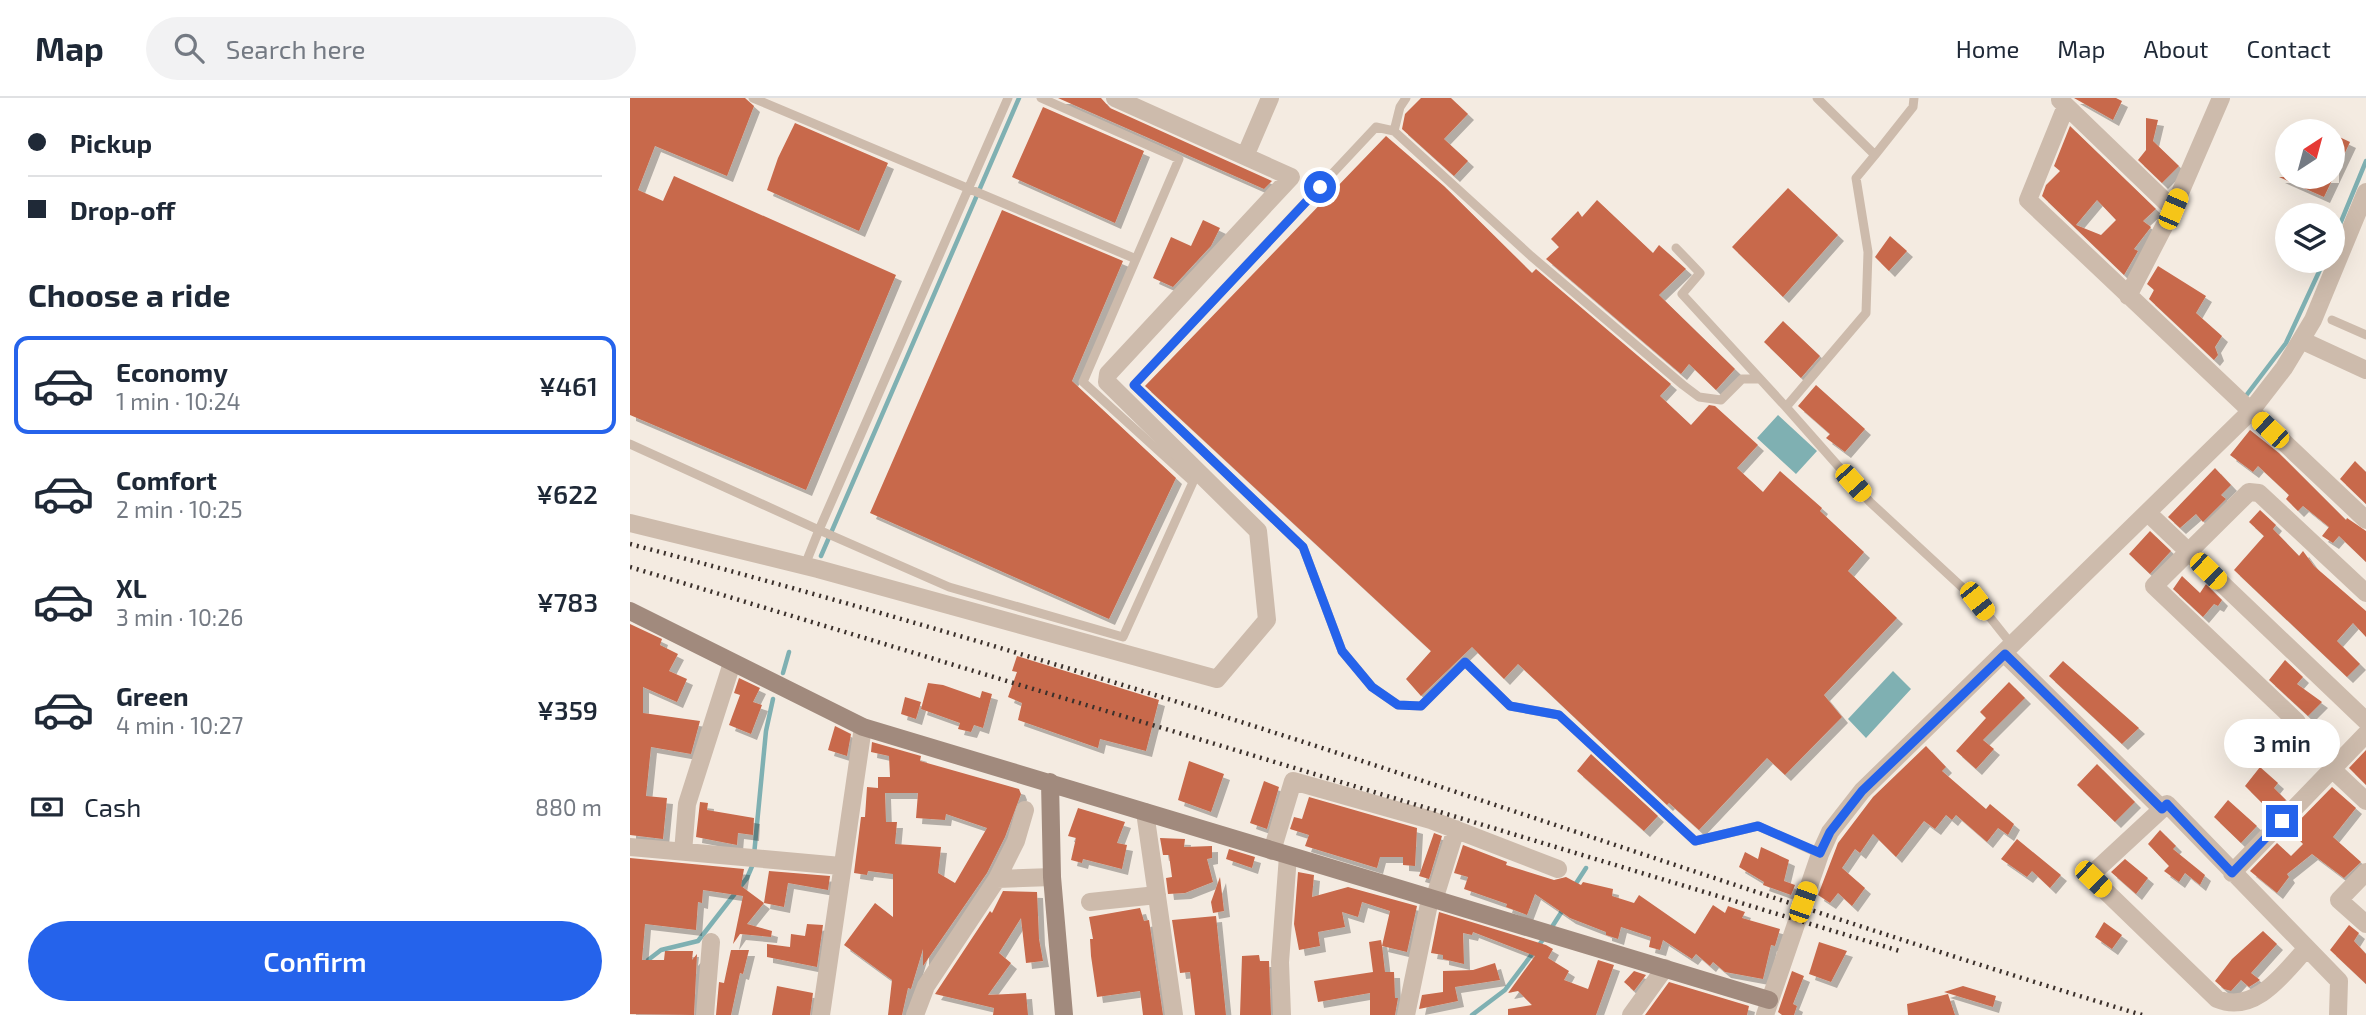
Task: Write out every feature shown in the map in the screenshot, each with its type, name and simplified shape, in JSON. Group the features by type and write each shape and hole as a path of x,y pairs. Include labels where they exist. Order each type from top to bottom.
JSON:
{"street":[{"path":"630,523 805,565 1217,679 1267,620 1258,531 1107,382 1108,374 1291,177 1115,98"},
{"path":"1246,155 1270,98"},
{"path":"2128,296 2173,209 2221,98"},
{"path":"2173,209 2062,102 2028,200 2366,520"},
{"path":"630,611 863,727 1665,968 1767,1007 1820,853 1830,832 1862,791 2149,514 2250,412 2284,368 2313,320 2366,195"},
{"path":"2301,340 2366,370"},
{"path":"2297,722 2154,586 2249,492 2259,493 2366,593"},
{"path":"2149,514 2366,721"},
{"path":"2009,650 2162,809"},
{"path":"683,852 687,803 732,663"},
{"path":"821,1015 863,727"},
{"path":"2232,873 2366,734"},
{"path":"2332,769 2366,801"},
{"path":"1282,1015 1280,853 1293,781 1395,808 1558,869"},
{"path":"1050,782 1052,877 1063,1015"},
{"path":"2306,949 2256,1001 2228,1004 2217,999 2093,879 2094,872 2167,804 2339,981 2338,1015"},
{"path":"915,1015 926,986 997,879 1016,841 1026,810"},
{"path":"1145,812 1174,1015"},
{"path":"1406,1015 1432,899 1456,829"},
{"path":"630,847 841,866"},
{"path":"2366,872 2339,900 2366,924"},
{"path":"997,879 1052,877"},
{"path":"1090,902 1157,895"},
{"path":"705,1015 711,942"},
{"path":"1631,1015 1665,968"}],"lane":[{"path":"754,98 1136,259"},
{"path":"805,565 1008,98"},
{"path":"630,444 949,587 1123,637 1193,482 1083,382 1179,159 1041,98"},
{"path":"1394,131 1400,107 1406,98"},
{"path":"1817,98 1875,155"},
{"path":"1786,407 1866,313 1868,252 1856,178 1913,107 1914,98"},
{"path":"1760,379 1742,379 1721,400 1699,397 1531,256 1394,131 1376,127 1134,385 1303,547 1342,651 1372,687 1398,705 1421,706 1465,662 1510,706 1559,715 1695,841 1758,826 1820,853"},
{"path":"1676,248 1700,273 1682,294 1870,502 1977,601 2009,650"},
{"path":"2332,320 2366,335"}],"water":[{"path":"1778,415 1817,451 1796,474 1757,438"},
{"path":"1893,671 1911,689 1866,738 1848,719"}],"building":[{"path":"630,98 745,98 754,106 727,176 655,146 638,190 663,201 674,176 896,275 806,490 630,415"},
{"path":"1058,98 1101,98 1110,108 1272,181 1264,189"},
{"path":"1421,98 1451,98 1468,114 1444,139 1468,161 1454,176 1402,129 1405,114"},
{"path":"2074,98 2116,98 2122,101 2113,120"},
{"path":"1043,107 1144,151 1115,223 1012,177"},
{"path":"2146,118 2158,120 2153,141 2179,166 2162,183 2138,160 2146,150"},
{"path":"795,123 888,163 859,231 767,190 778,158"},
{"path":"2070,126 2156,209 2143,221 2151,227 2134,249 2138,251 2124,275 2042,196 2046,185 2060,171 2054,166","holes":["2097,200 2116,220 2101,235 2076,225"]},
{"path":"1386,136 1444,186 1532,273 1536,269 1671,384 1660,396 1691,425 1709,405 1715,406 1758,445 1737,468 1763,492 1780,471 1822,508 1820,511 1864,552 1848,571 1897,618 1824,695 1842,717 1785,775 1767,758 1699,830 1669,803 1667,805 1518,664 1504,679 1472,647 1421,696 1406,679 1431,651 1145,386"},
{"path":"2345,140 2350,142 2345,153"},
{"path":"1788,188 1838,235 1783,297 1732,247"},
{"path":"2306,189 2328,189 2324,197"},
{"path":"1597,200 1653,253 1659,245 1686,269 1659,295 1735,369 1716,390 1689,364 1681,374 1546,259 1559,247 1551,239 1578,211 1582,217"},
{"path":"1002,210 1123,261 1072,381 1176,478 1109,619 870,513"},
{"path":"1203,220 1220,228 1211,246 1173,287 1153,278 1171,237 1191,246"},
{"path":"1890,236 1907,251 1889,271 1875,257"},
{"path":"2158,266 2206,296 2196,313 2222,336 2215,347 2218,355 2214,360 2149,299 2154,290 2147,284"},
{"path":"1783,321 1820,356 1801,378 1764,342"},
{"path":"1816,385 1865,429 1845,452 1826,438 1830,434 1798,406"},
{"path":"2250,430 2279,453 2346,520 2347,518 2366,531 2366,562 2339,536 2333,543 2322,536 2329,527 2303,506 2298,511 2286,499 2289,495 2258,466 2253,472 2230,455"},
{"path":"2355,461 2366,472 2366,504 2340,479"},
{"path":"2215,468 2231,485 2221,495 2226,499 2203,522 2196,514 2180,528 2168,517"},
{"path":"2260,510 2276,525 2273,529 2299,556 2303,551 2314,566 2366,611 2366,637 2353,623 2337,641 2360,664 2347,677 2234,570 2264,536 2249,522"},
{"path":"2150,531 2171,551 2150,574 2129,554"},
{"path":"2182,576 2200,593 2206,584 2222,600 2218,606 2214,604 2203,617 2173,589"},
{"path":"630,624 662,639 660,645 678,654 669,671 687,679 677,702 643,687 643,713 700,721 691,754 651,747 646,796 667,798 663,839 630,835"},
{"path":"1017,656 1159,700 1146,751 1100,739 1098,748 1018,720 1022,703 1008,697 1017,672 1012,671"},
{"path":"2285,660 2303,677 2297,684 2322,702 2308,716 2269,680"},
{"path":"2063,661 2139,728 2122,744 2049,676"},
{"path":"739,678 760,688 753,702 762,705 751,734 729,725 740,695 734,693"},
{"path":"2009,682 2025,698 1983,740 1994,749 1976,769 1956,751 1986,718 1980,712"},
{"path":"928,683 943,685 980,698 982,691 992,694 983,728 974,725 971,732 958,729 960,723 921,709"},
{"path":"905,697 921,702 916,719 901,714"},
{"path":"835,726 851,734 847,756 828,750"},
{"path":"872,742 921,756 920,761 1019,789 1021,794 1005,837 987,873 923,966 923,949 911,989 908,988 902,1015 888,1015 892,980 844,945 875,903 893,917 893,874 868,871 867,875 854,873 861,817 865,817 867,787 878,788 878,777 890,777 889,756 871,752","holes":["885,793 918,793 916,818 945,820 946,814 987,828 955,883 938,873 941,847 895,844 897,822 886,822"]},
{"path":"1926,746 1946,767 1942,771 1986,809 1990,804 2014,824 2008,835 1998,828 1987,842 1956,815 1952,820 1946,815 1935,829 1924,821 1896,857 1873,834 1860,853 1855,849 1842,868 1865,888 1852,906 1838,893 1830,903 1818,895 1838,843 1873,797"},
{"path":"2366,750 2366,785 2349,768"},
{"path":"1591,754 1658,816 1644,831 1577,771"},
{"path":"1189,761 1224,774 1211,812 1178,800"},
{"path":"2097,764 2135,802 2115,822 2077,785"},
{"path":"2260,767 2278,783 2274,788 2286,800 2273,814 2245,786"},
{"path":"1264,781 1279,787 1267,829 1250,823"},
{"path":"2332,787 2356,808 2333,837 2361,862 2344,878 2312,854 2287,874 2289,877 2277,893 2250,871 2277,843 2291,856 2303,844 2290,830"},
{"path":"1309,797 1417,828 1415,866 1403,865 1403,857 1380,857 1377,868 1305,846 1309,835 1290,829 1294,817 1302,819"},
{"path":"2228,800 2257,826 2241,843 2214,817"},
{"path":"700,802 708,803 707,810 754,818 753,835 738,833 737,845 696,837"},
{"path":"1078,808 1125,822 1117,843 1127,845 1122,869 1083,859 1082,863 1071,860 1076,838 1068,836"},
{"path":"2160,830 2176,846 2173,849 2205,875 2200,885 2185,873 2179,882 2164,871 2169,866 2148,844"},
{"path":"1434,833 1442,836 1429,879 1419,876"},
{"path":"1160,838 1185,839 1184,847 1212,846 1212,858 1207,859 1213,882 1185,893 1168,894 1166,878 1172,877 1169,855 1163,855"},
{"path":"2017,839 2061,875 2050,888 2032,871 2027,877 2001,859"},
{"path":"1463,845 1507,862 1506,865 1554,880 1566,877 1581,885 1583,882 1613,889 1612,896 1634,903 1639,895 1695,934 1713,905 1725,913 1728,906 1745,912 1742,918 1780,929 1775,946 1771,945 1763,979 1725,972 1713,962 1710,966 1696,954 1692,959 1663,940 1660,950 1649,947 1651,937 1621,927 1618,939 1606,935 1606,932 1570,918 1535,894 1527,915 1506,907 1507,904 1464,889 1468,877 1454,873"},
{"path":"1761,847 1789,860 1784,881 1795,885 1791,895 1763,885 1764,882 1739,867 1745,852 1758,859"},
{"path":"1229,849 1255,857 1252,868 1226,859"},
{"path":"630,858 744,869 741,886 764,903 747,924 772,931 771,937 740,934 733,944 743,896 703,890 702,903 698,902 696,930 645,924 642,960 664,960 665,951 693,951 692,960 697,954 694,1015 630,1014"},
{"path":"2125,859 2148,878 2136,894 2111,872"},
{"path":"769,871 830,876 828,890 788,883 784,907 764,903"},
{"path":"1298,872 1314,875 1312,897 1348,887 1417,906 1407,952 1382,946 1390,911 1362,902 1358,917 1342,912 1345,927 1318,932 1320,946 1299,950 1294,924"},
{"path":"1220,877 1224,911 1213,913 1211,902"},
{"path":"1003,891 1037,892 1043,961 1026,963 1021,918 999,953 1011,963 988,995 1026,993 1028,1015 993,1015 994,1008 935,994 990,911 992,913"},
{"path":"1140,908 1144,921 1149,920 1163,1015 1143,1015 1140,991 1097,997 1089,917"},
{"path":"1439,912 1546,945 1553,949 1548,958 1569,971 1564,980 1588,989 1598,960 1614,965 1596,1015 1508,1015 1508,1009 1532,1005 1518,991 1508,993 1535,956 1473,932 1472,935 1463,933 1464,964 1443,959 1443,955 1431,953"},
{"path":"1216,916 1226,1015 1195,1015 1190,972 1180,973 1172,920"},
{"path":"2104,922 2122,935 2112,949 2095,937"},
{"path":"807,924 823,925 817,967 767,957 767,944 790,947 791,934 805,936"},
{"path":"2349,925 2359,933 2354,941 2366,954 2366,984 2330,950"},
{"path":"2263,931 2277,944 2251,973 2260,980 2249,987 2241,980 2231,991 2224,989 2215,981 2232,959"},
{"path":"1381,940 1385,972 1394,972 1395,998 1398,998 1395,1015 1370,1015 1370,993 1318,1002 1314,981 1373,972 1369,942"},
{"path":"1819,942 1847,951 1831,982 1809,974"},
{"path":"731,950 749,950 743,974 740,973 731,1015 716,1015 719,982 724,983"},
{"path":"1259,955 1260,961 1269,961 1271,1015 1240,1015 1242,956"},
{"path":"1495,963 1500,980 1455,987 1458,1001 1419,1009 1422,995 1443,992 1443,971 1473,970"},
{"path":"1634,971 1646,975 1634,991 1624,982"},
{"path":"1792,971 1804,976 1793,1004 1797,1006 1794,1015 1782,1015 1778,1012"},
{"path":"1669,982 1749,1006 1747,1015 1645,1015"},
{"path":"777,986 813,993 810,1015 772,1015"},
{"path":"1963,986 1996,996 1993,1007 1944,992"},
{"path":"1948,994 1955,1015 1908,1015 1907,1004"}],"waterway":[{"path":"821,556 1019,98"},
{"path":"2345,212 2366,161"},
{"path":"2245,397 2286,343 2318,273"},
{"path":"783,673 789,652"},
{"path":"754,855 766,731 773,699"},
{"path":"647,965 648,960 661,950 698,941 747,878 753,864"},
{"path":"1573,888 1586,868"},
{"path":"1550,930 1564,908"},
{"path":"1472,1015 1505,990 1545,937"}],"railway":[{"path":"630,544 906,620 1181,703 2142,1015"},
{"path":"630,567 1903,952"}],"route":[{"path":"1320,187 1134,385 1303,547 1342,651 1372,687 1398,705 1421,706 1465,662 1510,706 1559,715 1695,841 1758,826 1820,853 1830,832 1862,791 2005,654 2162,809 2167,804 2232,873 2282,821"}]}
